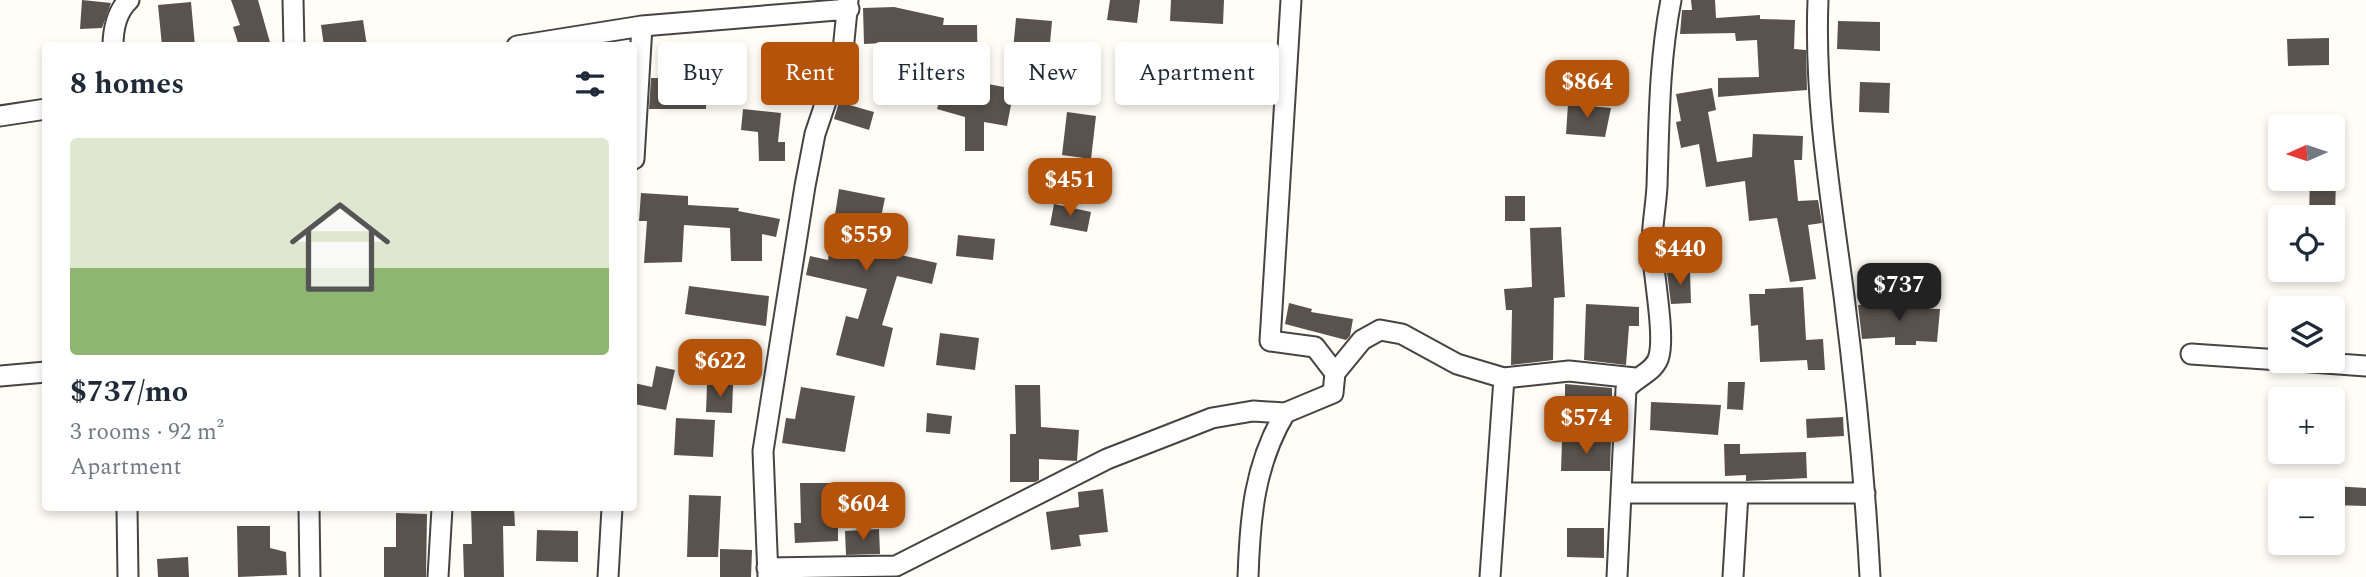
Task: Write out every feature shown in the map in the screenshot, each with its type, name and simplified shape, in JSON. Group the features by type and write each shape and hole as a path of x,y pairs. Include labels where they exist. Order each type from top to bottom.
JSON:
{"street":[{"path":"114,42 113,33 123,5 129,0"},
{"path":"293,0 294,42"},
{"path":"1292,0 1270,341 1315,348 1335,373"},
{"path":"1616,577 1626,389 1635,378 1652,369 1659,358 1661,337 1653,276 1652,233 1664,35 1671,0"},
{"path":"1818,0 1822,127 1866,493 1870,577"},
{"path":"542,42 642,26 848,4 843,51 815,134 805,186 763,452 767,573 896,565 1107,458 1212,418 1253,411 1285,413 1333,393 1335,373 1362,340 1380,330 1402,334 1457,364 1504,378 1569,370 1635,378"},
{"path":"637,109 642,26"},
{"path":"0,116 42,111"},
{"path":"2192,354 2268,359"},
{"path":"2345,365 2366,366"},
{"path":"0,376 42,372"},
{"path":"1490,577 1504,378"},
{"path":"1248,577 1255,495 1268,442 1285,413"},
{"path":"1622,493 1866,493"},
{"path":"1733,577 1738,493"},
{"path":"127,511 128,577"},
{"path":"309,511 310,577"},
{"path":"438,577 442,511"},
{"path":"608,577 612,511"}],"building":[{"path":"82,0 111,3 102,28 80,29"},
{"path":"231,0 258,0 270,42 238,42 233,27 240,25"},
{"path":"1110,0 1140,0 1137,23 1107,20"},
{"path":"1171,0 1224,0 1223,24 1170,21"},
{"path":"1691,0 1715,0 1716,18 1760,15 1760,19 1795,20 1794,49 1806,50 1807,90 1718,97 1718,78 1759,77 1757,40 1736,41 1735,33 1680,34 1682,10 1692,10"},
{"path":"191,2 195,42 162,42 158,5"},
{"path":"894,7 944,18 943,25 977,25 977,42 864,44 863,8"},
{"path":"1016,18 1052,21 1050,42 1014,42"},
{"path":"363,20 366,42 323,42 321,25"},
{"path":"1838,21 1880,22 1880,51 1837,49"},
{"path":"2329,38 2329,65 2288,66 2287,39"},
{"path":"651,78 658,78 658,105 706,105 706,109 649,109"},
{"path":"1860,82 1890,83 1889,113 1859,112"},
{"path":"990,84 1004,87 1004,105 1011,105 1007,126 984,122 984,151 965,151 965,117 937,109 938,105 990,105"},
{"path":"1712,88 1716,110 1708,112 1717,162 1752,157 1753,134 1803,136 1802,160 1794,160 1798,201 1818,200 1822,223 1808,225 1816,279 1790,282 1777,218 1749,221 1745,181 1706,187 1699,144 1681,148 1676,122 1681,121 1676,94"},
{"path":"1568,104 1611,108 1605,137 1566,134"},
{"path":"838,105 850,105 874,112 869,130 834,119"},
{"path":"743,109 781,113 778,142 785,142 785,161 759,161 758,132 741,130"},
{"path":"1067,112 1096,116 1091,159 1062,155"},
{"path":"839,189 885,198 877,237 898,241 896,254 937,263 932,284 897,276 882,325 893,328 884,367 836,355 846,316 858,319 867,289 806,275 810,256 828,260"},
{"path":"2310,191 2336,191 2335,205 2309,205"},
{"path":"641,193 688,196 688,205 739,208 738,211 780,219 776,237 762,234 762,261 731,261 730,228 684,225 682,262 644,263 647,221 639,221"},
{"path":"1505,196 1525,196 1525,221 1505,221"},
{"path":"1054,204 1091,212 1087,232 1050,225"},
{"path":"1561,227 1565,297 1554,298 1553,360 1511,365 1512,310 1506,310 1504,289 1532,287 1530,228"},
{"path":"958,235 995,239 993,260 956,256"},
{"path":"1667,272 1690,272 1691,303 1671,304"},
{"path":"689,286 769,296 766,326 685,314"},
{"path":"1803,287 1806,340 1823,339 1825,370 1808,370 1807,360 1760,362 1758,325 1751,326 1749,294 1765,294 1765,289"},
{"path":"1891,302 1892,308 1940,309 1937,342 1916,341 1916,345 1895,345 1895,337 1862,339 1858,305"},
{"path":"1289,303 1312,309 1311,312 1353,319 1350,336 1346,340 1285,324"},
{"path":"1586,304 1639,307 1639,326 1629,326 1626,365 1584,360"},
{"path":"940,333 979,338 975,370 936,365"},
{"path":"656,366 675,370 666,410 637,405 637,384 652,387"},
{"path":"1728,382 1745,382 1743,410 1727,409"},
{"path":"1565,384 1612,388 1612,411 1565,411"},
{"path":"707,385 733,385 732,413 706,412"},
{"path":"1015,385 1040,385 1041,427 1079,430 1077,461 1039,459 1039,480 1035,482 1010,482 1010,434 1016,434"},
{"path":"801,387 855,396 845,452 782,443 786,418 795,419"},
{"path":"1651,402 1721,405 1718,435 1650,430"},
{"path":"927,413 952,416 950,434 926,432"},
{"path":"1843,417 1844,436 1807,438 1806,419"},
{"path":"676,418 715,420 713,457 674,455"},
{"path":"1562,440 1611,440 1610,471 1561,471"},
{"path":"1724,444 1740,444 1740,454 1806,452 1807,478 1746,481 1746,475 1725,476"},
{"path":"800,483 838,483 838,541 795,543 794,523 801,523"},
{"path":"2345,487 2366,488 2366,506 2345,505"},
{"path":"1103,489 1108,532 1079,535 1081,546 1051,550 1046,512 1079,507 1078,492"},
{"path":"689,495 721,496 718,557 687,557"},
{"path":"471,511 514,511 515,526 503,526 504,577 464,577 463,544 472,544"},
{"path":"396,513 427,514 426,577 384,577 384,547 396,547"},
{"path":"237,526 270,526 270,548 286,552 287,575 238,577"},
{"path":"1567,528 1604,528 1604,558 1567,557"},
{"path":"879,529 880,554 846,555 845,531"},
{"path":"537,530 578,531 578,562 536,561"},
{"path":"720,549 752,550 751,577 720,577"},
{"path":"188,557 189,577 158,577 157,559"}]}
